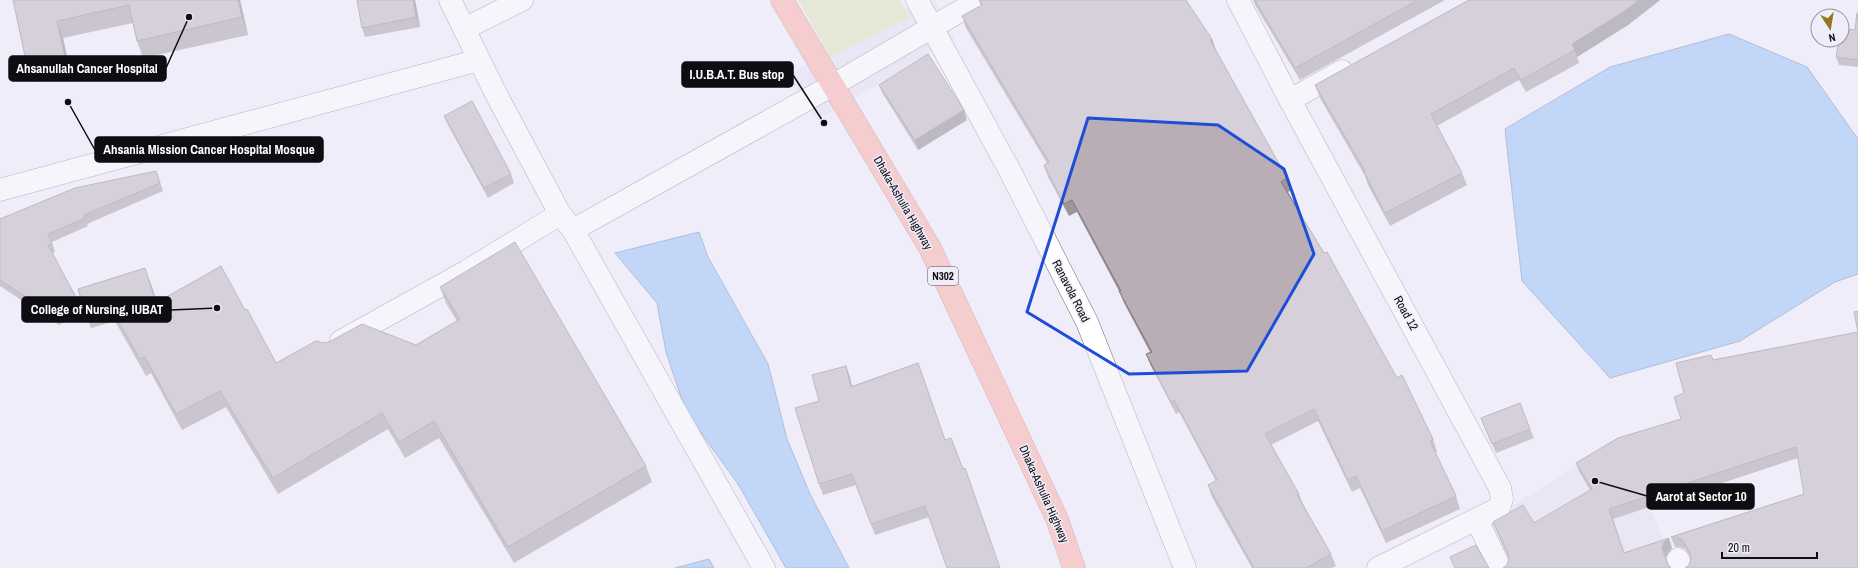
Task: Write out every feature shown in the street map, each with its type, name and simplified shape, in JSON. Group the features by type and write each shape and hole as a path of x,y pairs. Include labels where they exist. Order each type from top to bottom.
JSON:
{"highway":[{"name":"Dhaka-Ashulia Highway","path":"782,0 930,248 1057,519 1074,568"}],"street":[{"path":"450,0 479,60 566,222 764,568"},
{"path":"464,29 522,0"},
{"name":"Ranavola Road","path":"917,0 1010,171 1087,322 1185,568"},
{"path":"329,347 467,271 833,85 979,0"},
{"name":"Road 12","path":"1238,0 1290,100 1500,488 1502,499 1499,508 1378,568"},
{"path":"0,190 479,60"},
{"path":"1290,100 1360,62"},
{"path":"1477,520 1500,568"}],"highlighted area":[{"path":"1088,118 1218,125 1284,169 1314,254 1247,371 1129,374 1027,312"}],"shaded area":[{"path":"923,0 935,0 955,39 818,120 788,75"},
{"path":"1619,440 1677,568 1508,568 1486,522"}],"green space":[{"path":"798,0 900,0 910,18 830,57"}],"water":[{"path":"1729,34 1807,67 1858,139 1858,274 1835,282 1740,341 1610,378 1522,281 1505,129 1610,67"},
{"path":"699,232 708,257 768,364 787,439 810,494 849,568 786,568 738,484 686,412 666,352 657,303 615,253"},
{"path":"709,559 714,568 675,568"}],"building":[{"path":"13,0 238,0 242,17 137,41 129,5 57,21 65,57 27,65"},
{"path":"357,0 413,0 416,17 362,28"},
{"path":"979,0 1186,0 1212,39 1210,40 1287,178 1281,182 1324,253 1327,252 1397,378 1402,375 1433,439 1430,441 1456,496 1382,531 1356,476 1348,480 1314,409 1265,434 1299,494 1297,495 1331,554 1306,568 1254,568 1208,485 1217,480 1174,400 1171,402 1146,354 1152,352 1119,291 1121,291 1072,200 1064,204 1044,165 1049,162 962,16 982,5"},
{"path":"1255,0 1418,0 1295,68"},
{"path":"1469,0 1639,0 1623,12 1572,44 1575,50 1521,80 1514,68 1431,114 1462,173 1385,213 1364,172 1365,171 1315,85"},
{"path":"1858,13 1858,60 1836,57 1838,48 1850,48 1850,29 1855,30"},
{"path":"928,54 964,110 915,140 879,85"},
{"path":"472,101 511,174 484,188 444,116"},
{"path":"156,171 160,183 84,215 85,218 48,234 52,244 48,245 79,303 56,316 0,280 0,219 75,188"},
{"path":"515,242 646,466 508,547 434,421 399,442 382,413 273,478 220,391 176,414 145,357 140,359 109,305 85,312 78,289 145,268 156,303 221,266 245,310 247,309 276,363 316,341 323,343 329,342 362,324 416,345 460,319 440,287"},
{"path":"1858,311 1858,332 1854,312"},
{"path":"1858,332 1858,568 1685,568 1689,565 1691,559 1690,553 1682,539 1671,537 1804,494 1796,447 1609,509 1624,553 1669,538 1664,542 1662,548 1667,563 1671,568 1503,568 1507,565 1509,559 1508,553 1493,522 1523,505 1534,523 1592,489 1576,463 1618,438 1681,419 1674,397 1684,393 1676,363 1711,355 1713,360"},
{"path":"918,363 945,440 951,438 963,469 965,468 1000,568 947,568 925,506 871,524 852,474 819,484 795,408 819,401 812,375 846,366 851,387"},
{"path":"1520,403 1530,429 1492,444 1481,418"},
{"path":"1476,545 1489,568 1455,568 1450,557"}],"place":[{"name":"Ahsanullah Cancer Hospital","path":"189,17"},
{"name":"Ahsania Mission Cancer Hospital Mosque","path":"68,102"},
{"name":"I.U.B.A.T. Bus stop","path":"824,123"},
{"name":"College of Nursing, IUBAT","path":"217,308"},
{"name":"Aarot at Sector 10","path":"1595,481"}]}
